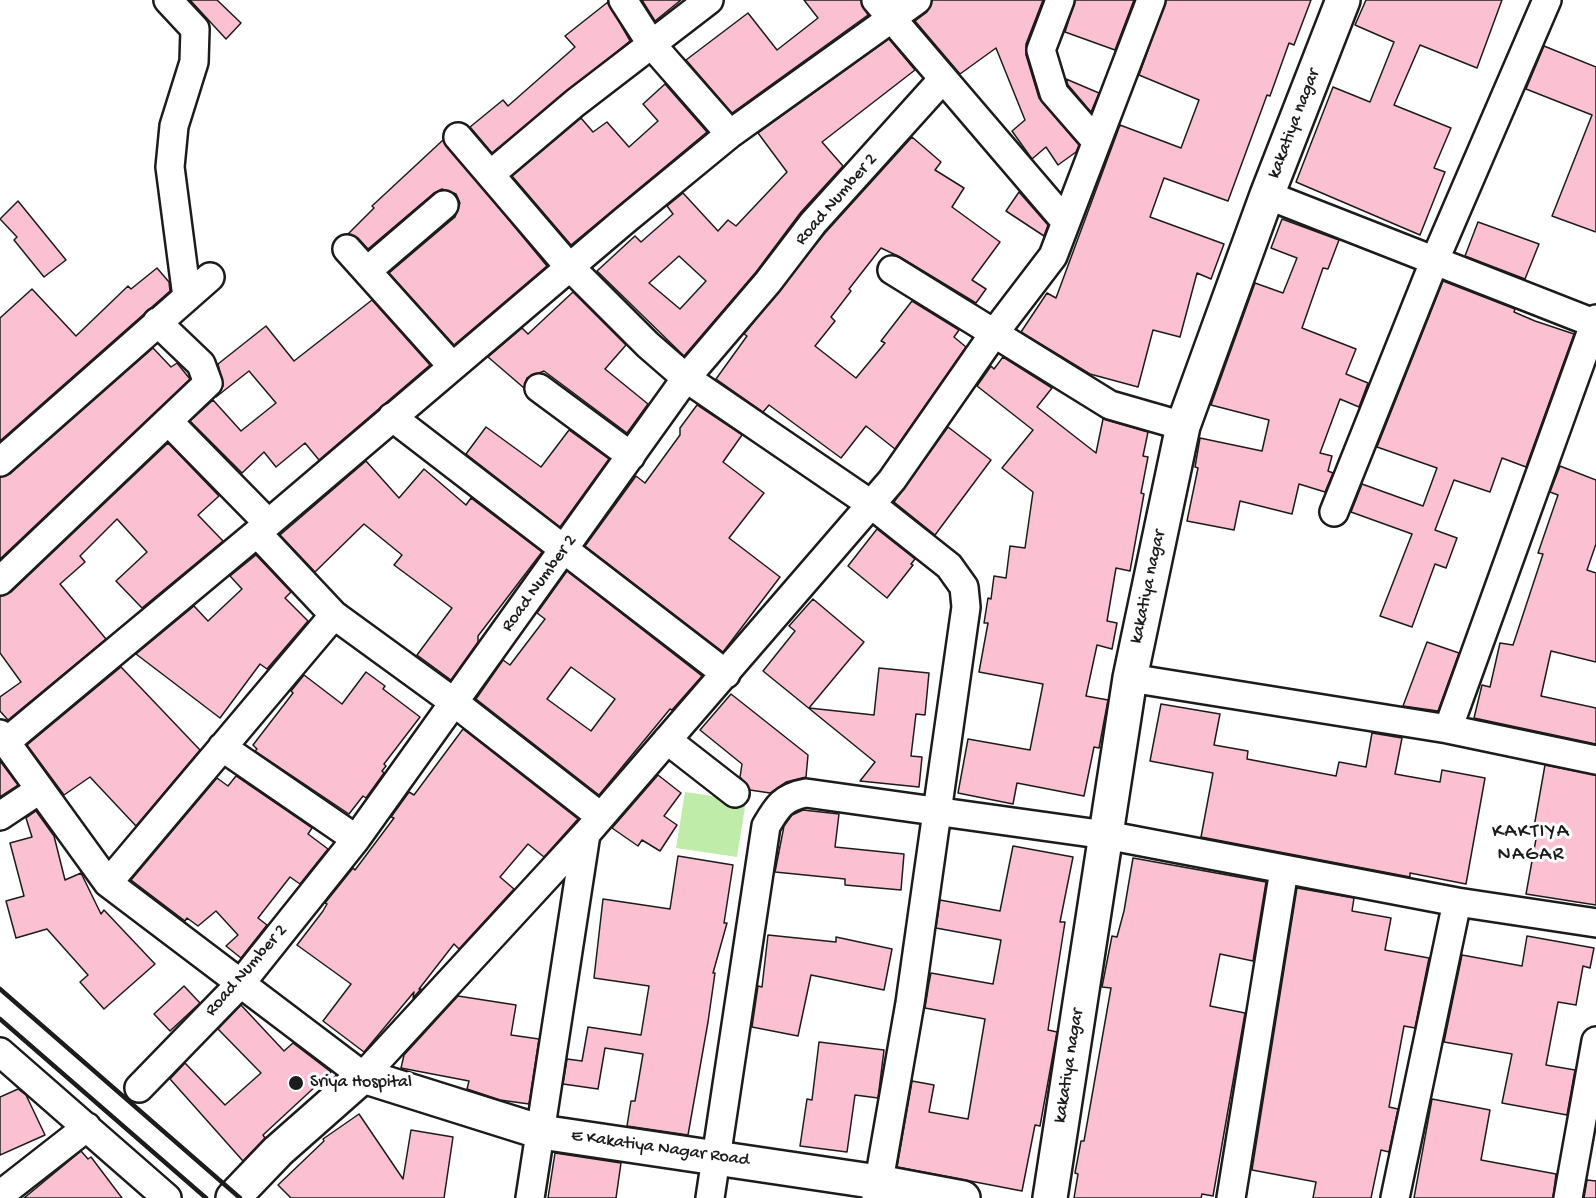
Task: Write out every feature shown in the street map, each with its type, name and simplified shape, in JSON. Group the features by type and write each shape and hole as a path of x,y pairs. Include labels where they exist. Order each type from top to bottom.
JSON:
{"street":[{"path":"168,0 195,28 195,62 174,126 170,167 186,297"},
{"path":"623,0 652,45 730,134"},
{"path":"491,174 576,103 709,0"},
{"path":"363,1076 108,883 3,738 262,528 569,266 730,134 884,10 917,0"},
{"path":"1060,0 1041,50 1054,93 1095,140"},
{"path":"233,1198 278,1151 363,1076 593,825 872,505 995,332 1053,256 1095,140 1150,0"},
{"name":"kakatiya nagar","path":"1050,1198 1130,678 1183,426 1267,195 1343,0"},
{"path":"1334,512 1434,262 1547,0"},
{"path":"884,10 1065,222"},
{"name":"Road Number 2","path":"139,1088 241,984 356,839 686,378 768,282 813,223 942,80"},
{"path":"458,137 569,266 648,345 686,378 872,505 949,566 964,586 966,607 934,813 910,1003 877,1190"},
{"path":"1267,195 1434,262 1595,322 1448,729"},
{"path":"367,271 444,205"},
{"path":"347,249 452,366"},
{"path":"892,270 1110,405 1183,426"},
{"path":"0,462 157,322 210,278"},
{"path":"0,581 208,383 201,364 157,322"},
{"path":"539,388 631,456"},
{"path":"392,417 726,674"},
{"path":"168,421 262,528 334,615 454,703 593,825"},
{"path":"108,883 334,615"},
{"path":"1130,678 1448,729 1596,760"},
{"path":"667,740 735,793"},
{"path":"222,747 356,839"},
{"path":"0,816 39,790"},
{"path":"710,1198 766,826 780,802 792,795 806,793 934,813 1106,835 1457,902 1596,923"},
{"path":"530,1198 593,825"},
{"path":"1231,1198 1284,870"},
{"path":"1395,1198 1457,902"},
{"path":"1568,1198 1596,1041"},
{"path":"0,1052 167,1198"},
{"name":"E Kakatiya Nagar Road","path":"363,1076 541,1132 717,1157 877,1190 963,1198"},
{"path":"0,1195 87,1127"}],"green space":[{"path":"685,792 746,801 737,857 676,848"}],"building":[{"path":"190,0 217,0 241,23 226,39"},
{"path":"642,0 681,0 655,21"},
{"path":"804,0 861,0 868,15 732,113 686,60 748,13 777,50 818,18"},
{"path":"932,0 1043,0 1026,44 1026,55 1039,98 1079,145 1076,152 1058,165 1046,147 1032,159 1012,131 1025,120 996,48 960,74 915,21 927,12"},
{"path":"1075,0 1134,0 1115,50 1065,32"},
{"path":"1166,0 1311,0 1294,45 1289,43 1270,96 1267,95 1228,201 1164,178 1150,217 1224,244 1211,279 1197,273 1180,337 1153,330 1138,387 1090,374 1021,332 1047,293 1056,298 1120,125 1181,148 1199,100 1139,75"},
{"path":"1366,0 1502,0 1477,68 1420,45 1394,105 1451,128 1434,168 1445,172 1420,235 1296,182 1333,87 1370,102 1394,42 1355,25"},
{"path":"608,2 630,41 492,153 470,127 503,100 508,106 575,47 565,36"},
{"path":"889,39 915,70 822,142 843,166 801,212 756,272 684,356 597,271 635,236 641,242 673,214 667,206 683,193 718,231 728,220 736,226 787,172 758,133","holes":["679,256 706,281 680,309 649,283"]},
{"path":"1544,46 1596,67 1596,232 1552,216 1592,115 1526,89"},
{"path":"1066,79 1099,93 1091,112 1068,85"},
{"path":"665,84 707,132 571,245 512,176 581,118 593,132 607,122 629,147 658,121 643,104"},
{"path":"912,137 941,162 935,170 964,188 952,207 1000,242 972,280 986,289 976,303 881,248 849,289 851,291 831,317 835,321 815,346 856,378 885,343 881,341 912,301 959,330 954,337 966,347 895,449 866,426 841,458 769,405 763,412 716,379 747,336 744,334 825,233"},
{"path":"443,140 547,266 454,345 389,273 455,217 460,203 456,194 442,189 434,193 368,249 358,238 348,234 374,208 372,206"},
{"path":"1019,192 1048,225 1044,236 1006,211"},
{"path":"18,201 66,260 44,277 14,240 17,237 0,219"},
{"path":"1282,219 1339,240 1328,269 1323,268 1302,328 1356,349 1346,374 1368,383 1359,407 1340,399 1320,453 1332,456 1328,471 1333,473 1325,492 1299,484 1292,514 1240,501 1234,530 1187,521 1198,468 1195,467 1200,438 1262,451 1269,420 1211,405 1255,283 1283,293 1297,258 1271,248"},
{"path":"1478,222 1539,244 1525,279 1465,256"},
{"path":"157,268 169,282 170,291 0,441 0,318 32,289 76,336 128,286 131,289"},
{"path":"1443,281 1515,309 1514,312 1535,321 1574,334 1526,467 1502,458 1490,492 1454,480 1435,530 1457,538 1446,568 1435,564 1412,627 1380,616 1412,534 1351,512 1362,484 1423,506 1437,468 1377,447"},
{"path":"573,292 626,345 605,369 648,404 627,433 544,371 527,378 524,388 488,357 522,328 528,334"},
{"path":"372,300 430,365 319,460 305,443 276,467 264,452 242,473 190,421 213,400 241,431 276,403 249,371 216,397 223,386 218,364 266,326 294,361"},
{"path":"153,348 171,367 177,363 190,379 0,559 0,477 10,474"},
{"path":"1003,357 1052,388 1037,407 1096,453 1103,419 1148,432 1143,456 1148,457 1141,493 1144,494 1130,571 1116,568 1107,621 1117,623 1112,649 1097,645 1086,696 1108,700 1099,748 1094,747 1084,796 1017,783 1013,804 958,793 968,739 1030,750 1043,684 979,672 988,623 984,623 988,598 991,599 994,576 1006,578 1010,546 1025,548 1033,492 1002,468 1033,430 977,386 991,366 994,369"},
{"path":"697,405 742,435 723,462 764,493 729,538 780,577 723,652 585,546 636,476 645,483 680,435 680,428"},
{"path":"486,427 541,467 569,430 609,459 560,527 466,454"},
{"path":"948,427 991,460 935,535 894,502"},
{"path":"168,443 219,496 198,515 223,541 142,608 116,581 147,552 117,519 80,556 85,562 60,584 106,639 8,720 0,711 0,697 21,682 0,653 0,596 11,592"},
{"path":"366,461 399,498 424,469 466,505 471,498 542,552 478,636 478,642 451,680 417,655 452,608 394,565 402,555 364,524 315,572 280,535"},
{"path":"1560,466 1596,480 1596,544 1587,570 1596,573 1596,662 1551,651 1541,696 1596,708 1596,744 1474,718 1482,685 1490,687 1500,643 1513,645 1543,554 1538,553 1558,495 1550,492"},
{"path":"877,529 915,559 911,564 913,565 887,598 848,566"},
{"path":"256,555 291,592 285,598 308,621 267,669 260,664 220,718 136,654 194,606 208,621 242,589 230,576"},
{"path":"567,571 702,676 672,710 670,709 599,795 476,699 503,660 510,665 545,619 537,613","holes":["571,667 615,699 591,731 547,699"]},
{"path":"813,599 864,642 809,708 874,715 879,668 929,673 925,715 916,714 911,756 922,757 919,787 860,781 875,762 763,671 795,631 789,626"},
{"path":"1427,642 1459,653 1438,711 1403,706"},
{"path":"121,667 200,750 136,826 90,777 64,795 27,745"},
{"path":"366,672 385,686 383,689 420,717 384,764 386,766 382,771 384,773 366,798 363,796 349,814 255,751 257,749 253,745 304,675 342,704"},
{"path":"731,694 808,755 806,777 786,782 770,793 750,790 740,777 742,764 700,730"},
{"path":"1161,704 1220,714 1214,745 1248,751 1247,759 1336,776 1339,762 1366,767 1372,733 1402,738 1395,774 1440,782 1442,770 1485,778 1466,884 1410,873 1410,877 1201,837 1213,773 1150,761"},
{"path":"463,729 578,819 544,857 528,844 500,877 514,889 459,949 454,944 419,989 421,989 413,998 414,992 364,1052 323,1021 351,984 297,945 323,911 327,904 325,903 353,868 355,870 394,818 391,817 409,792 414,795"},
{"path":"0,761 18,785 0,797"},
{"path":"1545,765 1596,775 1596,905 1526,894 1538,828 1534,827"},
{"path":"658,775 681,793 664,816 677,825 660,851 642,840 638,846 612,828"},
{"path":"236,776 312,828 308,834 328,849 300,884 290,877 258,918 267,925 241,958 226,946 238,935 216,911 198,926 187,918 185,921 131,880 217,778 228,786"},
{"path":"803,810 839,814 835,847 904,854 901,890 845,885 845,879 775,872 784,826 792,815"},
{"path":"36,811 54,836 65,880 81,873 101,914 104,910 155,964 104,1009 80,982 88,975 47,929 16,938 6,901 24,896 10,843 32,837 26,818"},
{"path":"1013,846 1073,857 1060,922 1065,922 1048,1030 1057,1032 1040,1126 1035,1125 1022,1191 897,1167 912,1081 934,1085 929,1112 968,1119 985,1019 925,1008 929,983 931,973 993,984 1001,940 936,928 940,900 1000,911"},
{"path":"678,856 733,865 724,923 727,923 713,973 715,973 708,1022 688,1135 627,1126 631,1101 635,1101 643,1054 605,1048 598,1089 563,1084 567,1059 582,1061 588,1027 641,1035 649,986 594,978 603,899 670,909"},
{"path":"1133,858 1266,882 1253,961 1220,954 1210,1006 1245,1013 1213,1196 1202,1194 1201,1198 1074,1198 1078,1174 1075,1173 1081,1141 1084,1141 1111,988 1102,987 1112,936 1117,937 1124,911"},
{"path":"1297,888 1354,898 1352,911 1391,918 1385,950 1429,958 1415,1028 1404,1026 1389,1107 1398,1109 1389,1152 1381,1150 1371,1198 1313,1198 1316,1182 1252,1170"},
{"path":"768,935 836,942 836,937 892,949 884,990 811,975 798,1036 752,1027 758,986 762,987"},
{"path":"1527,936 1594,948 1590,968 1583,966 1576,1005 1558,1002 1546,1065 1575,1070 1567,1115 1502,1103 1512,1054 1444,1042 1462,955 1522,966"},
{"path":"184,986 200,1003 170,1031 154,1014"},
{"path":"458,996 516,1005 511,1035 539,1039 529,1104 500,1100 467,1089 469,1081 401,1068 404,1055"},
{"path":"241,1005 284,1051 293,1043 331,1072 263,1135 265,1138 243,1161 170,1079 185,1063 225,1105 261,1073 218,1029"},
{"path":"819,1042 884,1050 878,1098 855,1095 847,1152 800,1146 807,1099 812,1100"},
{"path":"18,1089 26,1095 45,1135 0,1155 0,1097"},
{"path":"1432,1099 1490,1110 1481,1160 1556,1174 1553,1198 1414,1198"},
{"path":"359,1114 403,1179 411,1130 453,1137 444,1198 291,1198 278,1185 324,1141 323,1139"},
{"path":"81,1151 88,1159 91,1157 122,1198 24,1198"},
{"path":"555,1153 621,1163 616,1198 548,1198"},
{"path":"1587,1180 1596,1181 1596,1198 1584,1198"}],"railway":[{"path":"0,989 240,1198"},
{"path":"0,1019 206,1198"}],"place":[{"name":"Sriya Hospital","path":"296,1083"}],"district":[{"name":"KAKTIYA NAGAR","path":"1531,844"}]}
